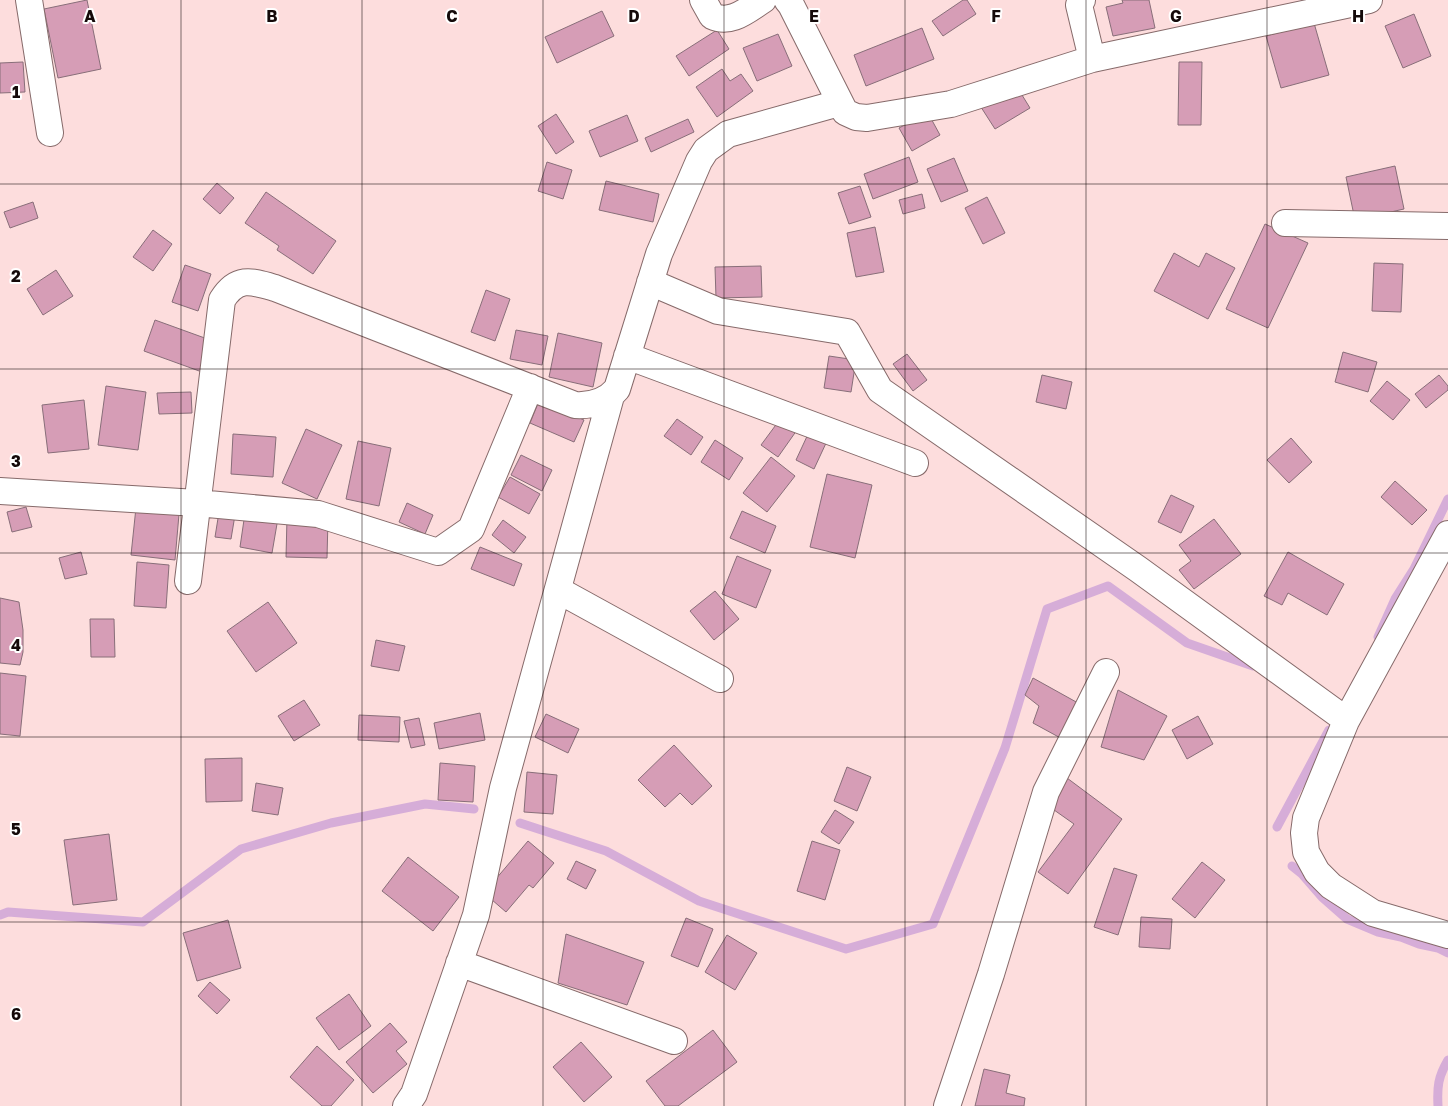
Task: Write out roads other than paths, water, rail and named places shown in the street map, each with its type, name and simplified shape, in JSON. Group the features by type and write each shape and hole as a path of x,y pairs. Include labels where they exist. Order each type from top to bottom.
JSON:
{"street":[{"path":"29,0 50,133"},
{"path":"703,0 712,16 725,20 732,19 763,0"},
{"path":"787,0 845,112 851,116 867,118 952,104 1092,59 1369,0"},
{"path":"1082,0 1079,5 1092,59"},
{"path":"188,581 222,300 227,292 240,282 251,281 275,288 575,405 600,402 611,396 617,389 659,254 699,161 706,150 728,134 839,103"},
{"path":"1284,223 1448,226"},
{"path":"650,282 718,311 847,332 880,390 1138,569 1338,714"},
{"path":"627,356 915,463"},
{"path":"0,491 197,503 318,514 438,552 471,529 530,387"},
{"path":"406,1106 414,1094 476,915 503,788 611,396"},
{"path":"1448,534 1338,714 1306,818 1304,833 1306,852 1323,880 1330,886 1373,913 1448,935"},
{"path":"558,590 720,678"},
{"path":"947,1106 991,974 1046,792 1106,672"},
{"path":"460,963 674,1041"}],"waterway":[{"path":"1378,637 1395,599 1414,569 1448,499"},
{"path":"520,823 606,851 699,901 846,949 933,924 1005,748 1047,609 1108,586 1187,643 1253,666"},
{"path":"1277,827 1329,730"},
{"path":"0,915 8,912 143,922 241,849 331,823 425,804 474,809"},
{"path":"1292,866 1302,874 1322,897 1347,919 1378,932 1438,948 1448,953"},
{"path":"1438,1106 1439,1082 1448,1060"}]}
